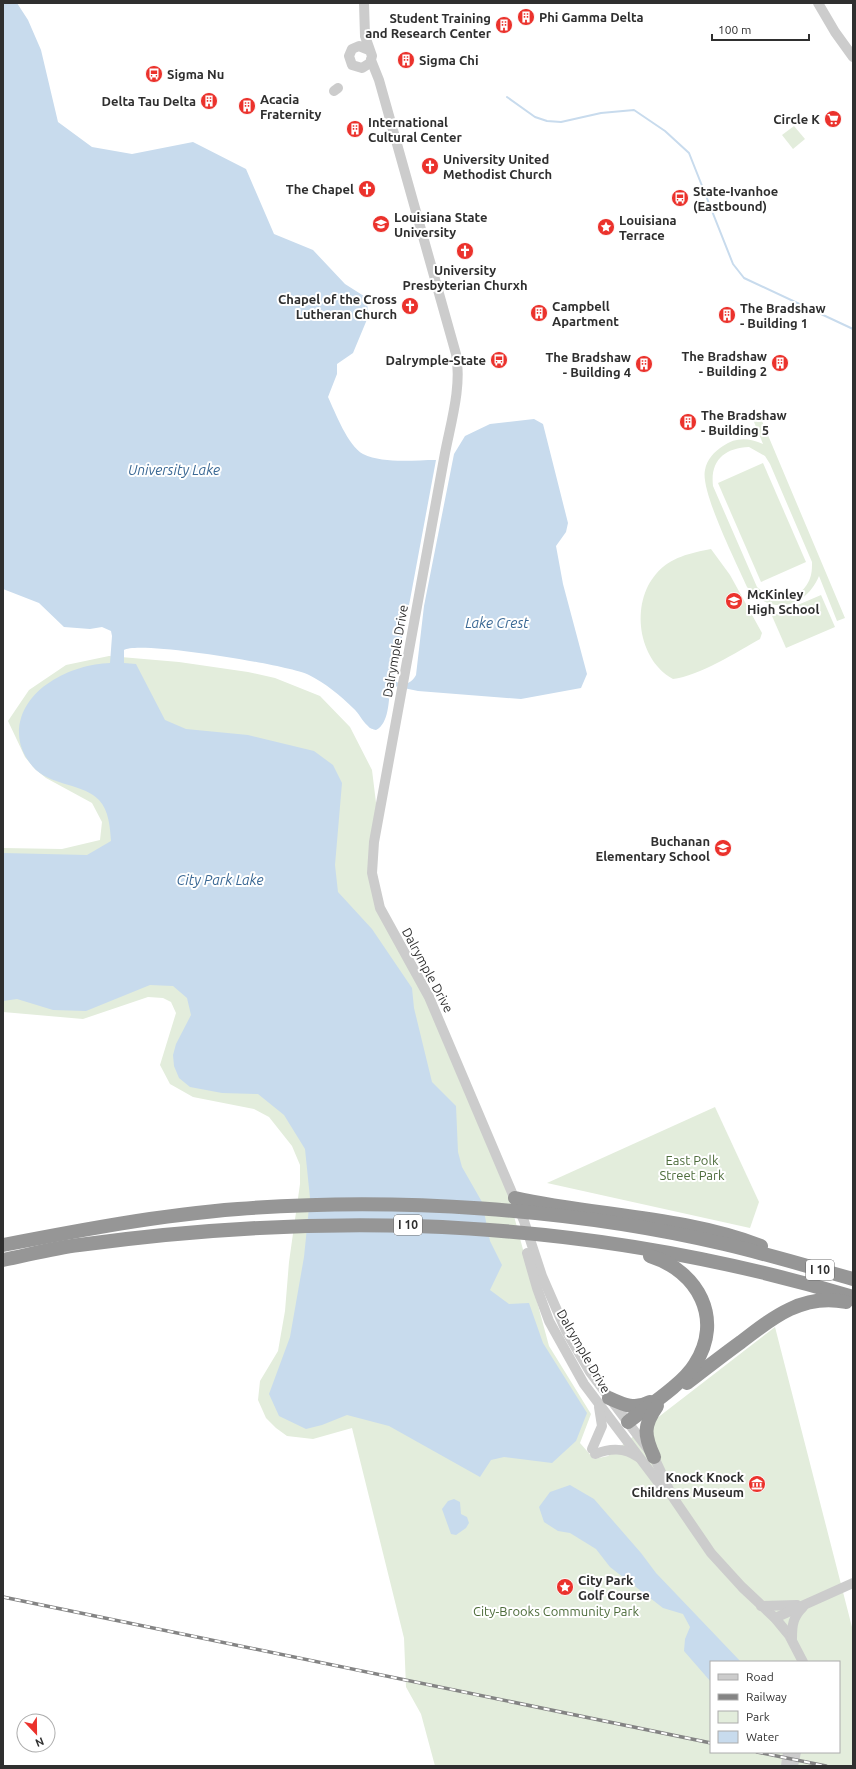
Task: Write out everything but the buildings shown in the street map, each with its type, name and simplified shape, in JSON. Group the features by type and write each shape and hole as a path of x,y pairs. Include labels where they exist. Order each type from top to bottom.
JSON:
{"highway":[{"path":"515,1198 538,1204 639,1217 723,1233 772,1250 786,1261"},
{"name":"I 10","path":"3,1245 106,1225 228,1210 345,1205 468,1208 547,1215 642,1228 724,1244 853,1279"},
{"name":"I 10","path":"3,1260 77,1245 270,1226 401,1224 546,1234 592,1240 701,1258 780,1277 853,1297"},
{"path":"592,1240 668,1262 691,1281 700,1296 706,1313 707,1326 703,1349 695,1365 688,1374 629,1426"},
{"path":"604,1400 635,1407 657,1402 783,1311 804,1303 819,1300 834,1300 853,1303"},
{"path":"649,1459 646,1430 648,1420 657,1402"}],"street":[{"name":"Dalrymple Drive","path":"364,3 364,36 456,354 458,370 455,400 374,842 372,873 376,894 383,913 429,997 515,1198 542,1276 563,1325 604,1400 649,1459"},
{"path":"818,3 835,32 853,57"},
{"name":"Dalrymple Drive","path":"359,46 364,36"},
{"path":"359,46 370,55 368,66 362,68 355,67 349,59 352,49 359,46"},
{"name":"Dalrymple Drive","path":"362,68 370,75 380,90"},
{"name":"Dalrymple Drive","path":"515,1198 519,1222 543,1305 557,1336 584,1384 604,1400 629,1426 672,1496 711,1553 725,1570 775,1618 792,1638 803,1661"},
{"path":"579,1373 589,1380 629,1426"},
{"path":"604,1400 602,1426 593,1452 620,1449 649,1459"},
{"path":"775,1618 853,1583"},
{"path":"761,1606 805,1604"},
{"path":"792,1638 792,1625 794,1618 805,1604"},
{"path":"786,1766 788,1753"},
{"path":"793,1766 796,1753"}],"green space":[{"path":"794,126 805,139 793,149 782,135"},
{"path":"759,414 845,618 837,621 819,576 813,587 805,596 796,602 786,605 776,605 766,602 756,596 747,587 713,510 705,480 705,470 707,462 711,456 728,443 743,439 763,444 752,417","holes":["749,447 765,456 770,464 812,562 811,573 807,584 802,591 788,597 772,596 757,587 713,486 714,469 717,462 726,453 740,448"]},
{"path":"763,463 806,562 761,582 718,483"},
{"path":"711,549 730,575 762,633 760,639 718,663 683,677 673,679 661,670 652,659 645,645 641,615 643,600 648,586 656,574 668,563 688,554"},
{"path":"821,595 835,627 786,648 772,616"},
{"name":"City-Brooks Community Park","path":"109,656 179,662 248,672 275,678 320,696 350,727 372,770 378,819 376,894 417,973 500,1164 549,1346 591,1414 580,1443 594,1459 608,1456 775,1327 853,1631 853,1766 435,1766 421,1714 406,1687 404,1638 352,1428 313,1439 287,1436 266,1418 258,1400 260,1381 278,1351 285,1311 289,1262 300,1184 300,1165 292,1146 269,1117 254,1109 193,1097 170,1084 160,1065 176,1013 171,1002 163,998 148,997 83,1019 3,1012 3,848 62,849 100,840 102,822 92,803 46,778 35,769 25,757 8,721 29,690 66,665"},
{"name":"East Polk Street Park","path":"715,1107 759,1202 750,1228 547,1183"}],"water":[{"path":"3,3 17,3 28,20 41,50 58,122 92,147 132,154 193,142 246,169 274,234 313,250 345,284 367,298 368,317 353,353 337,364 337,374 328,397 347,436 357,450 363,454 389,460 436,460 410,600 393,680 406,684 412,681 416,675 424,606 454,454 465,436 490,424 534,419 543,424 568,523 566,532 556,546 563,584 587,674 581,688 521,699 418,691 394,686 390,687 388,711 384,722 376,730 369,727 343,698 321,682 309,675 274,665 214,655 156,648 135,648 124,650 124,663 136,664 165,720 186,729 248,735 314,751 333,765 342,783 335,865 338,892 372,929 412,988 414,1008 432,1082 456,1106 458,1152 462,1167 482,1202 490,1241 502,1265 490,1290 509,1304 529,1303 543,1343 587,1413 576,1441 552,1463 504,1457 491,1460 480,1477 389,1426 347,1415 322,1425 306,1429 279,1416 269,1394 290,1337 304,1257 310,1198 305,1149 284,1115 258,1094 222,1093 190,1087 179,1078 174,1066 173,1055 176,1044 191,1015 187,998 173,986 150,985 86,1011 53,1010 17,999 3,1001 3,853 87,855 111,841 107,814 99,800 85,791 43,775 29,762 19,738 21,717 28,704 38,692 50,682 80,668 95,664 110,663 112,636 111,631 102,627 90,629 64,627 39,603 3,589"},
{"path":"570,1485 594,1499 641,1553 656,1573 740,1661 710,1661 710,1681 684,1651 685,1639 690,1627 683,1614 663,1608 610,1567 596,1549 570,1533 558,1531 544,1522 539,1507 550,1492"},
{"path":"454,1499 460,1502 461,1514 467,1517 469,1523 466,1528 456,1535 451,1534 442,1509 448,1501"}],"waterway":[{"path":"507,97 535,117 547,121 561,122 601,113 634,110 665,131 689,153 733,264 744,278 853,329"}],"railway":[{"path":"3,1597 710,1743"},
{"path":"762,1753 826,1766"}],"place":[{"name":"Phi Gamma Delta","path":"526,17"},
{"name":"Student Training and Research Center","path":"504,25"},
{"name":"Sigma Chi","path":"406,60"},
{"name":"Sigma Nu","path":"154,74"},
{"name":"Delta Tau Delta","path":"209,101"},
{"name":"Acacia Fraternity","path":"247,106"},
{"name":"Circle K","path":"833,119"},
{"name":"International Cultural Center","path":"355,129"},
{"name":"University United Methodist Church","path":"430,166"},
{"name":"The Chapel","path":"367,189"},
{"name":"State-Ivanhoe (Eastbound)","path":"680,198"},
{"name":"Louisiana State University","path":"381,224"},
{"name":"Louisiana Terrace","path":"606,227"},
{"name":"University Presbyterian Churxh","path":"465,251"},
{"name":"Chapel of the Cross Lutheran Church","path":"410,306"},
{"name":"Campbell Apartment","path":"539,313"},
{"name":"The Bradshaw - Building 1","path":"727,315"},
{"name":"Dalrymple-State","path":"499,360"},
{"name":"The Bradshaw - Building 2","path":"780,363"},
{"name":"The Bradshaw - Building 4","path":"644,364"},
{"name":"The Bradshaw - Building 5","path":"688,422"},
{"name":"McKinley High School","path":"734,601"},
{"name":"Buchanan Elementary School","path":"723,848"},
{"name":"Knock Knock Childrens Museum","path":"757,1484"},
{"name":"City Park Golf Course","path":"565,1587"}],"water label":[{"name":"University Lake","path":"174,470"},
{"name":"Lake Crest","path":"497,623"},
{"name":"City Park Lake","path":"220,880"}]}
